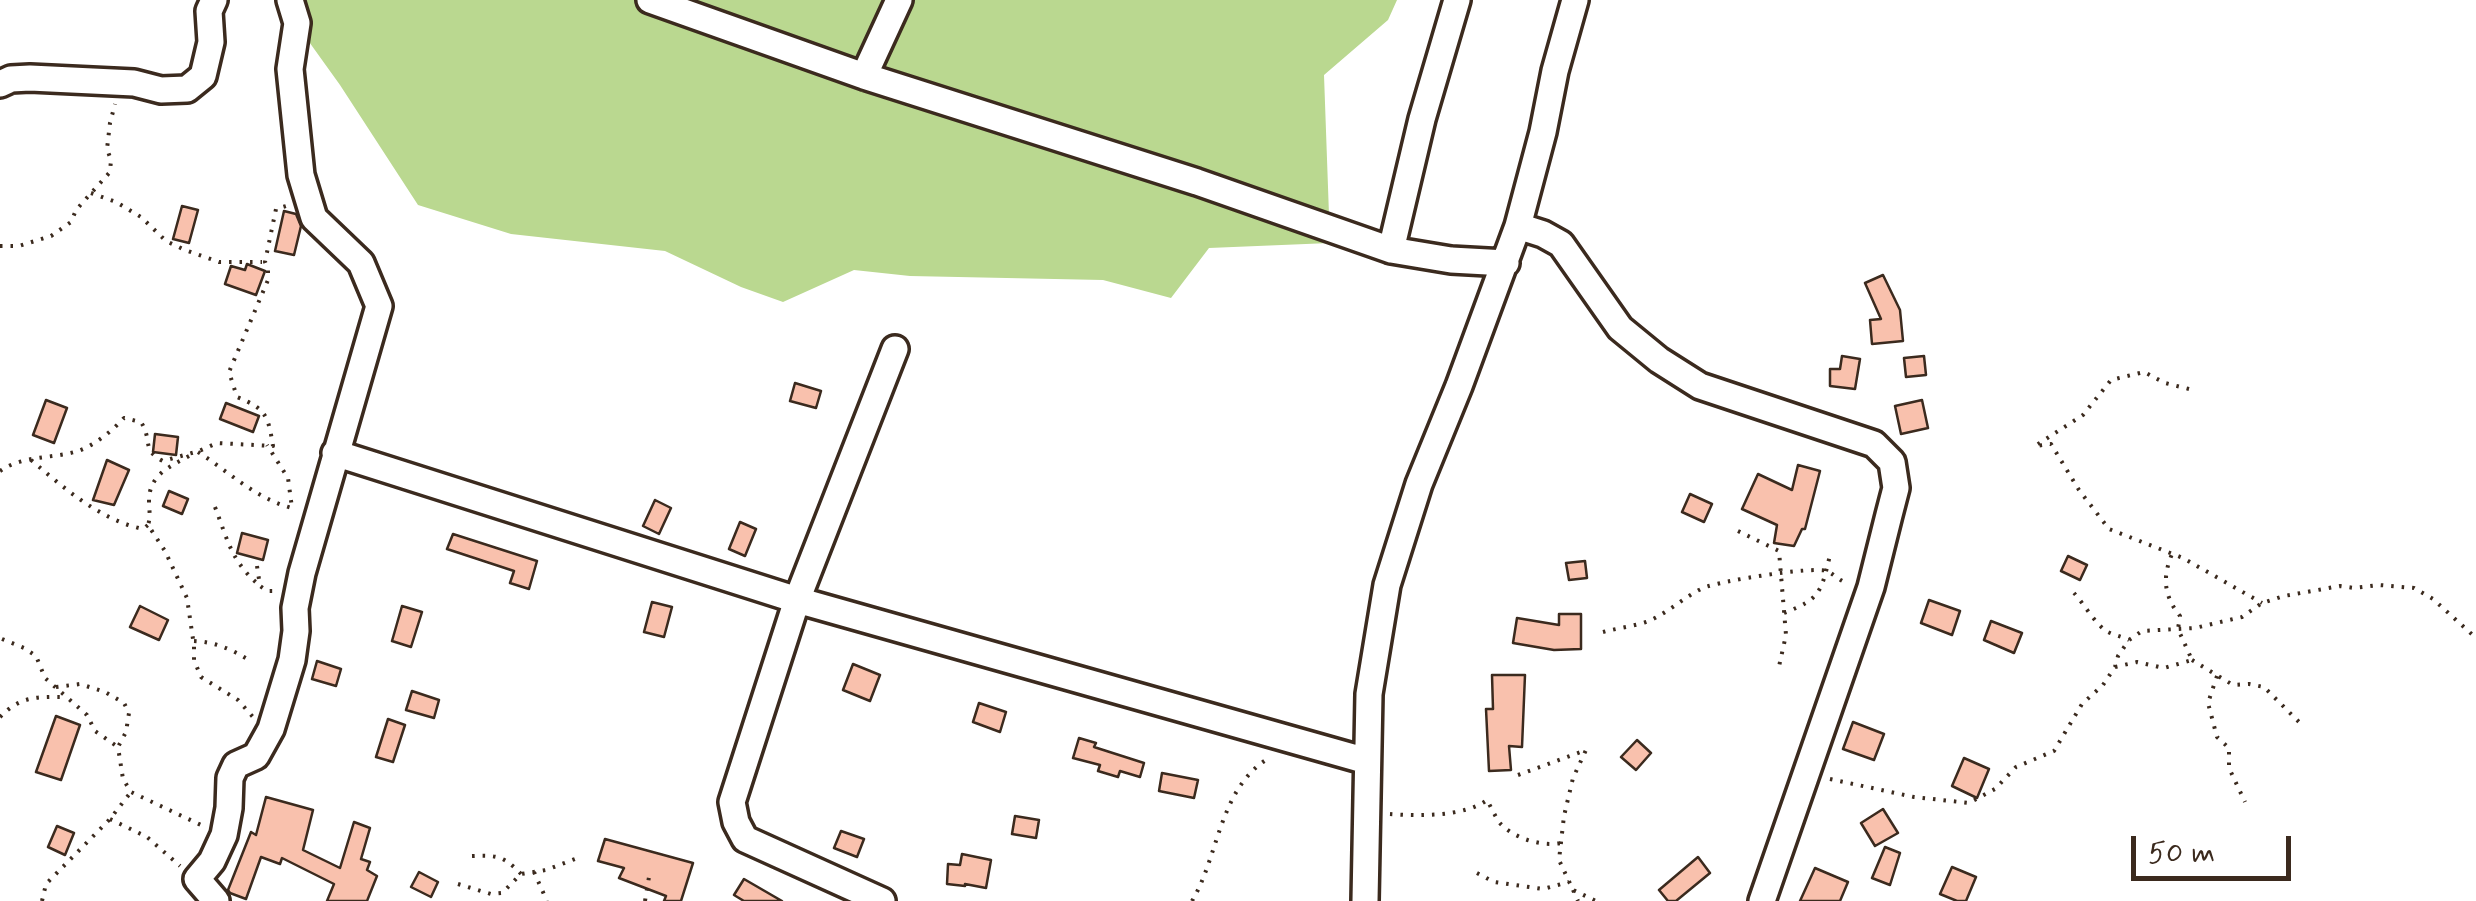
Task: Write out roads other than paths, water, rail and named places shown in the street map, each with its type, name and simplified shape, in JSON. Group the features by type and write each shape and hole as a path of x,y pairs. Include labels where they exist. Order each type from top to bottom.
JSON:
{"street":[{"path":"0,84 30,78 134,83 161,90 187,88 203,76 211,42 209,11 214,0"},
{"path":"216,901 197,880 212,862 224,835 230,778 236,765 256,756 272,729 292,660 302,573 379,306 361,263 314,218 302,175 294,114 290,69 297,23 290,0"},
{"path":"650,0 864,76 1197,182 1391,250 1451,260 1506,262"},
{"path":"864,76 900,0"},
{"path":"1391,250 1422,119 1457,0"},
{"path":"1365,901 1369,694 1387,585 1419,484 1518,226 1575,0"},
{"path":"1518,226 1561,244 1620,328 1659,360 1700,386 1874,444 1892,462 1896,488 1871,587 1762,901"},
{"path":"882,901 745,839 732,802 797,600 895,349"},
{"path":"335,453 797,600 1367,760"}]}
